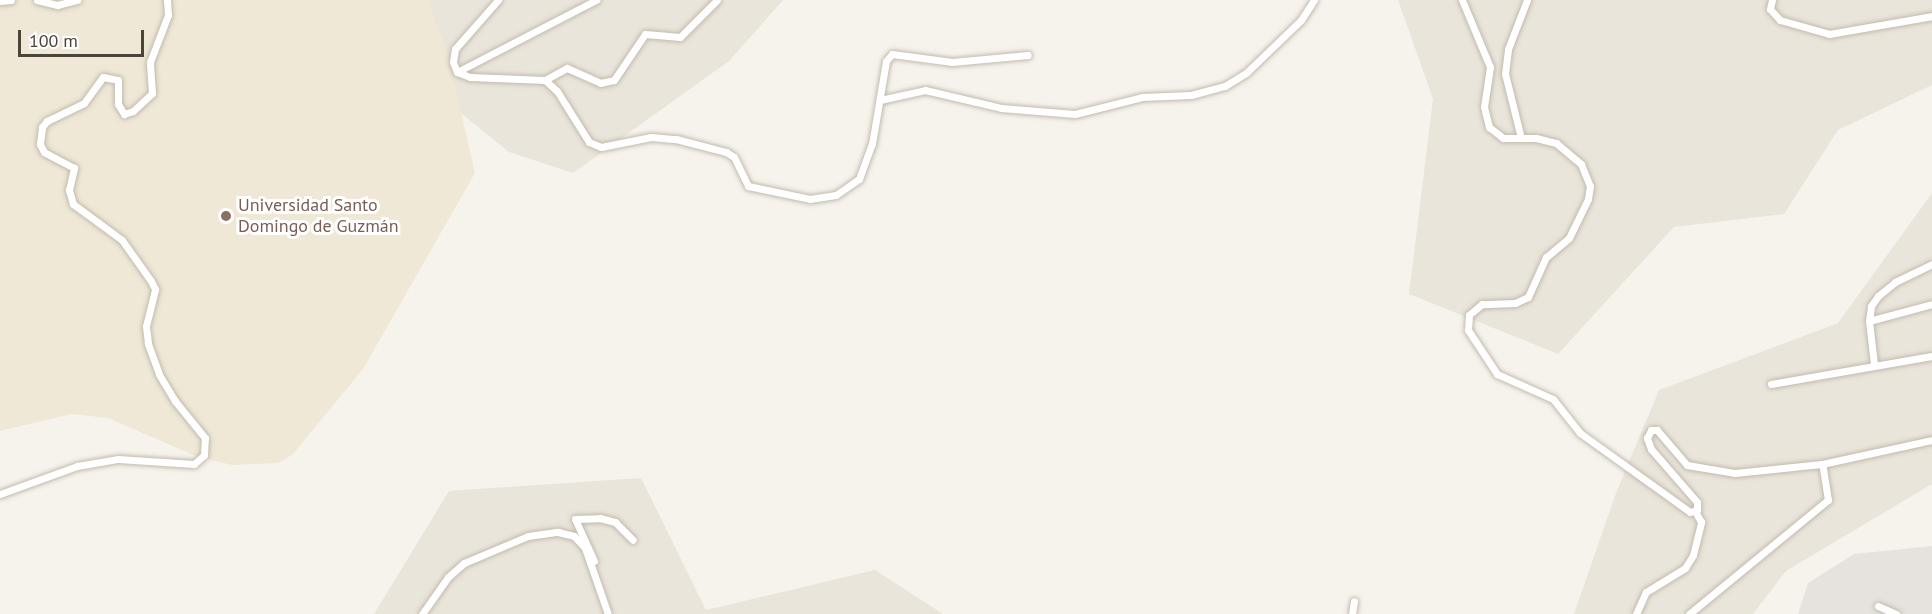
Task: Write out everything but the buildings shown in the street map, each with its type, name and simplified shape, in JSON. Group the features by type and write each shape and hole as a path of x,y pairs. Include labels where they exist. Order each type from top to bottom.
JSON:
{"street":[{"path":"0,1 11,0"},
{"path":"37,0 57,5 77,0"},
{"path":"0,494 77,466 118,459 194,464 204,455 205,438 175,401 159,374 148,343 146,326 154,289 151,281 122,240 72,204 69,190 74,168 70,163 44,152 40,144 42,127 47,121 84,103 103,77 118,80 118,104 124,114 133,111 152,93 150,62 168,15 167,0"},
{"path":"498,0 455,49 453,62 457,72 470,77 545,80 567,68 604,84 614,80 645,34 680,38 717,0"},
{"path":"457,72 596,0"},
{"path":"880,100 925,90 1001,108 1075,114 1142,97 1191,95 1224,86 1246,73 1300,20 1314,0"},
{"path":"1462,0 1490,68 1484,120 1499,136 1548,140 1573,156 1587,175 1588,199 1569,238 1546,257 1528,297 1515,303 1478,305 1468,318 1468,330 1497,374 1552,399 1569,424 1615,461 1688,511 1695,511"},
{"path":"1521,138 1505,74 1508,49 1527,0"},
{"path":"1772,0 1770,9 1780,20 1829,34 1932,16"},
{"path":"545,80 557,91 589,142 601,147 651,137 676,138 726,152 734,157 748,186 810,199 836,195 859,179 872,144 886,61 892,54 951,62 1028,56"},
{"path":"1874,364 1869,321 1871,306 1878,296 1895,282 1932,264"},
{"path":"1869,321 1932,304"},
{"path":"1771,384 1874,364 1932,356"},
{"path":"1636,614 1647,592 1685,568 1693,555 1701,522 1695,511 1696,500 1651,449 1647,438 1651,430 1657,430 1680,460 1710,470 1735,473 1822,464 1932,440"},
{"path":"1689,614 1828,500 1822,464"},
{"path":"608,614 590,546 575,519 600,518 615,522 633,540"},
{"path":"422,614 456,568 536,534 563,532 574,536 585,548 596,573"},
{"path":"1352,614 1354,601"},
{"path":"1878,606 1896,614"}],"shaded area":[{"name":"Universidad Santo Domingo de Guzmán","path":"0,0 428,0 448,56 475,173 363,369 292,455 278,463 232,465 198,457 108,418 72,414 0,431"},
{"path":"411,0 783,0 729,61 573,173 509,152 389,55"},
{"path":"1398,0 1932,0 1932,85 1838,130 1784,214 1674,227 1558,354 1409,294 1433,99"},
{"path":"1932,193 1932,484 1786,571 1753,614 1574,614 1616,493 1659,390 1838,323"},
{"path":"641,478 706,610 875,570 943,614 374,614 449,491"},
{"path":"1932,546 1932,614 1798,614 1808,583 1854,554"}],"place":[{"name":"Universidad Santo Domingo de Guzmán","path":"226,216"}]}
